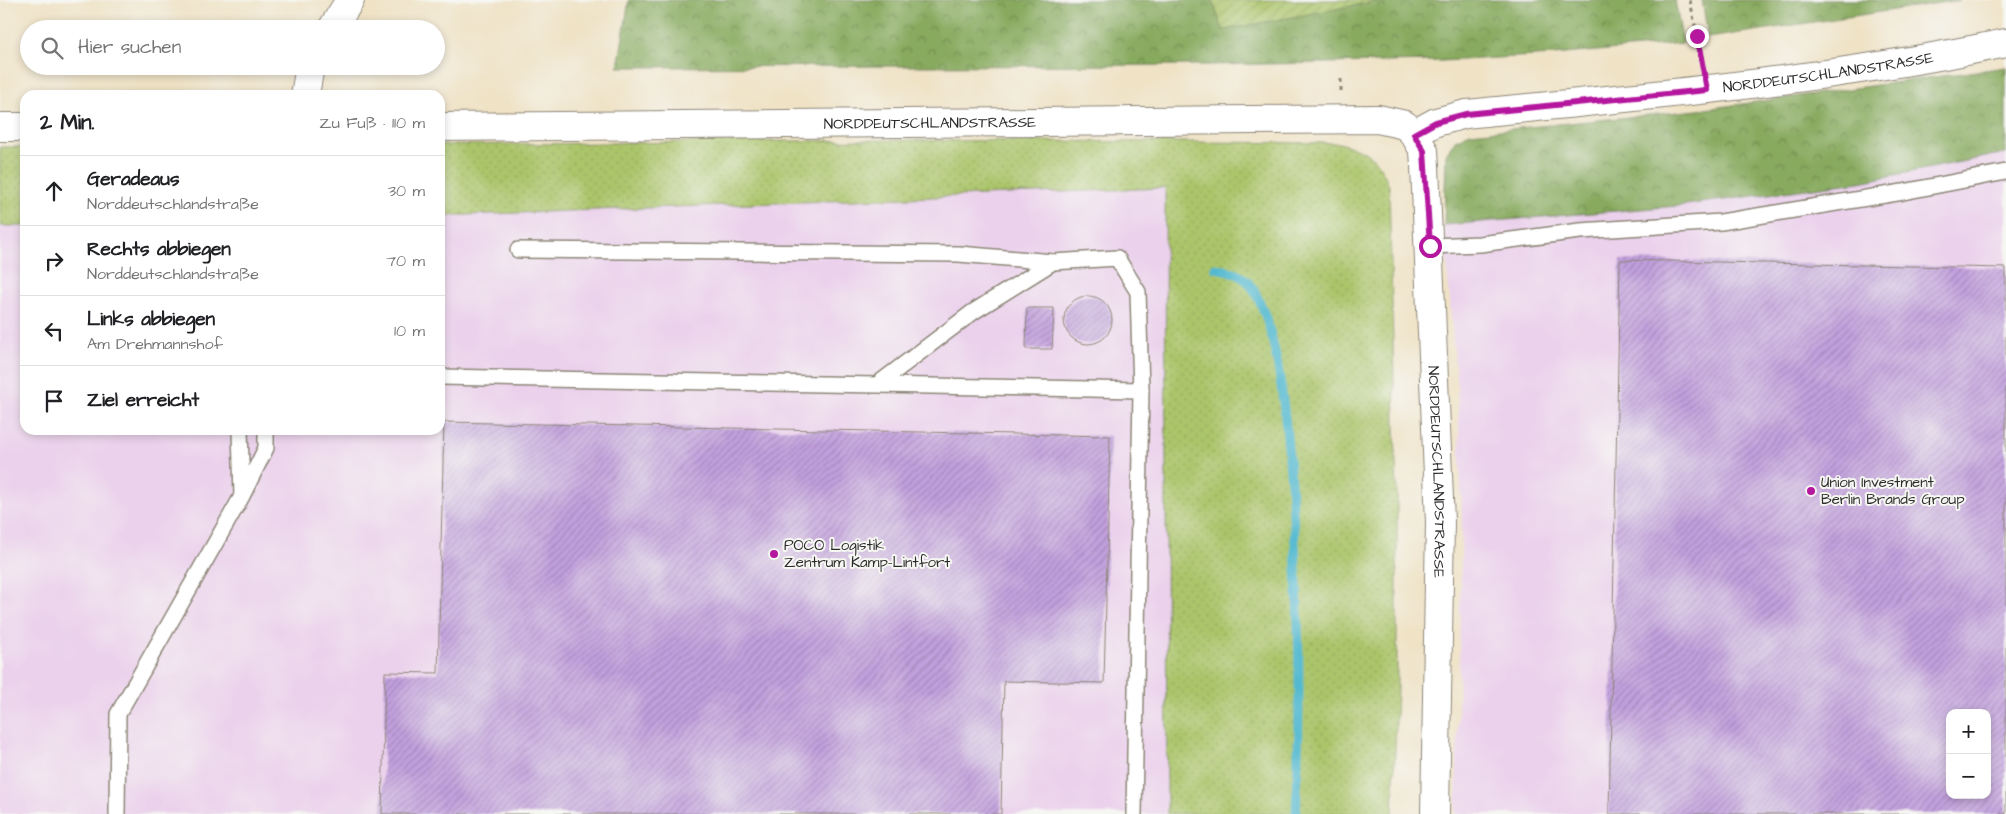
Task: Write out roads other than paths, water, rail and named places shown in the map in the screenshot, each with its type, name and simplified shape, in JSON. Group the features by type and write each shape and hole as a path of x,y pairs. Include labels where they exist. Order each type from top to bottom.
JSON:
{"street":[{"path":"338,20 350,0"},
{"name":"NORDDEUTSCHLANDSTRASSE","path":"1414,134 1436,122 1466,114 1707,90 1936,58 2006,43"},
{"path":"306,90 308,75"},
{"name":"NORDDEUTSCHLANDSTRASSE","path":"445,127 1378,119 1405,125 1414,134 1424,151 1430,246 1440,522 1435,814"},
{"path":"0,127 20,127"}],"lane":[{"path":"1430,246 1480,244 1580,231 1721,222 1903,192 2006,172"},
{"path":"518,250 959,254 1054,262 1116,258 1138,292 1141,390 1134,814"},
{"path":"878,384 973,312 1054,262"},
{"path":"445,377 1141,390"},
{"path":"240,435 242,496"},
{"path":"117,814 118,714 242,496 266,448 266,435"}],"waterway":[{"path":"1215,268 1235,273 1244,278 1260,301 1273,341 1281,387 1292,493 1297,585 1299,722 1296,814"}],"place":[{"name":"Union Investment Berlin Brands Group","path":"1811,491"},
{"name":"POCO Logistik Zentrum Kamp-Lintfort","path":"774,554"}]}
